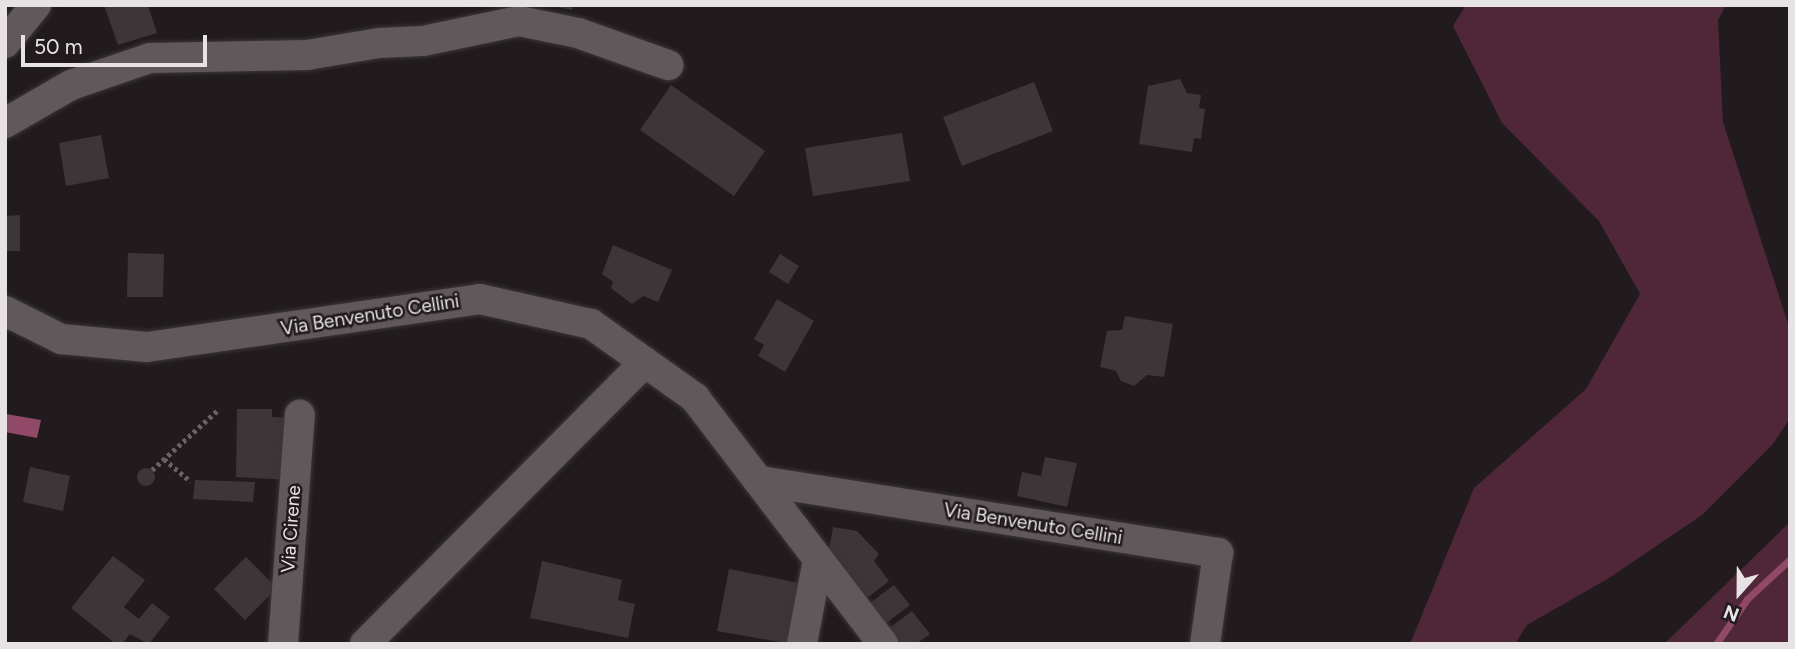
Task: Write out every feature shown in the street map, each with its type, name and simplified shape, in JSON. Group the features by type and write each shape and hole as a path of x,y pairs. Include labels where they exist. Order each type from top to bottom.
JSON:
{"street":[{"path":"5,43 36,5"},
{"path":"5,122 71,85 150,58 307,55 379,43 424,41 519,21 578,33 668,65"},
{"name":"Via Benvenuto Cellini","path":"5,311 61,339 147,347 480,299 591,324 695,398 883,644"},
{"path":"365,644 645,362"},
{"name":"Via Cirene","path":"283,644 300,415"},
{"name":"Via Benvenuto Cellini","path":"759,481 1217,553 1205,644"},
{"path":"802,644 818,559"}],"path":[{"path":"152,470 219,409"},
{"path":"164,459 191,482"}],"shaded area":[{"path":"1466,5 1726,5 1718,20 1723,122 1790,330 1790,418 1773,444 1702,515 1609,578 1527,625 1515,644 1410,644 1474,488 1586,389 1640,294 1599,221 1502,123 1453,26"},
{"path":"6,414 41,420 37,438 5,432"},
{"path":"1790,522 1790,644 1664,644"}],"building":[{"path":"104,5 148,5 157,33 118,45"},
{"path":"547,5 572,5 572,10"},
{"path":"1180,79 1187,93 1201,95 1199,108 1205,109 1201,139 1194,138 1192,152 1139,144 1148,86"},
{"path":"1034,82 1053,131 962,166 943,117"},
{"path":"671,85 765,151 734,196 640,130"},
{"path":"902,133 910,181 813,196 805,148"},
{"path":"101,135 109,178 66,186 59,143"},
{"path":"20,215 20,251 5,251 5,216"},
{"path":"613,245 672,270 658,302 643,296 632,304 611,288 613,282 602,274"},
{"path":"128,253 164,254 163,297 127,297"},
{"path":"780,254 799,266 788,284 769,272"},
{"path":"777,299 814,321 785,372 758,356 764,345 754,339"},
{"path":"1125,316 1173,324 1164,377 1147,375 1134,386 1121,381 1116,371 1100,367 1107,331 1122,330"},
{"path":"237,409 272,409 272,417 294,418 290,480 236,477"},
{"path":"1045,457 1077,463 1067,507 1017,496 1022,472 1041,476"},
{"path":"30,467 70,476 63,511 23,502"},
{"path":"146,468 154,473 155,477 150,485 146,486 138,481 137,477 142,469"},
{"path":"195,480 255,482 253,502 193,499"},
{"path":"833,527 857,531 879,554 874,561 889,581 866,599 829,550"},
{"path":"113,556 145,580 124,607 139,619 152,603 170,617 149,644 130,634 122,644 116,644 71,608"},
{"path":"246,557 277,588 245,620 214,589"},
{"path":"542,561 622,580 618,600 635,604 628,638 530,618"},
{"path":"729,569 804,584 792,644 717,631"},
{"path":"894,585 910,605 885,624 870,603"},
{"path":"912,611 930,634 916,644 900,644 889,628"}],"waterway":[{"path":"1716,644 1747,599 1790,559"}]}
